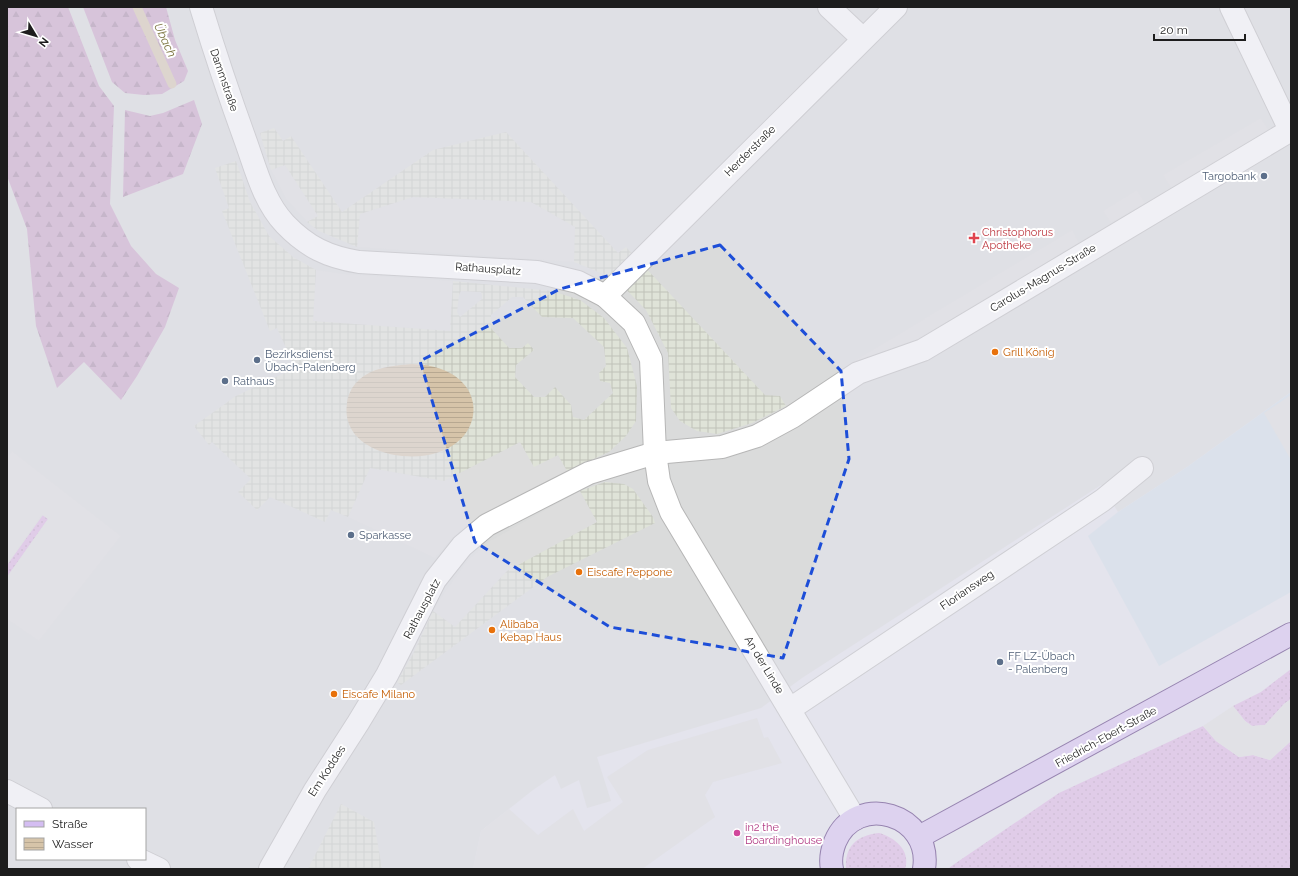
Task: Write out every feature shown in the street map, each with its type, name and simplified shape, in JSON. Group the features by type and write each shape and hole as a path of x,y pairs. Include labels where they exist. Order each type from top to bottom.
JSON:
{"main road":[{"name":"Friedrich-Ebert-Straße","path":"920,838 1291,634"},
{"path":"832,869 831,857 836,839 844,828 856,819 873,814 891,815 908,823 920,838 925,855 924,869"}],"street":[{"name":"Dammstraße","path":"200,7 220,70 250,152"},
{"path":"829,7 863,39"},
{"name":"Herderstraße","path":"605,296 896,7"},
{"path":"1231,7 1290,130"},
{"name":"Carolus-Magnus-Straße","path":"792,417 858,374 928,347 1290,130"},
{"name":"Rathausplatz","path":"250,152 266,197 284,224 311,247 340,259 359,262 537,272 578,282 605,296 634,323 652,359 655,454 659,481 671,512"},
{"name":"Rathausplatz","path":"387,674 435,580 462,546 487,525 589,473 655,454 722,447 757,436 792,417"},
{"name":"Floriansweg","path":"790,709 1103,500 1142,468"},
{"name":"An der Linde","path":"671,512 856,819"},
{"name":"Em Koddes","path":"270,869 315,790 358,723 387,674"},
{"path":"7,791 39,808"},
{"path":"140,860 159,869"}],"highlighted area":[{"path":"720,245 841,371 849,459 783,658 610,627 475,542 420,361 560,289"}],"shaded area":[{"path":"7,7 1291,7 1291,392 1187,467 1118,512 1101,485 802,678 761,708 597,757 611,801 587,808 579,780 561,789 555,775 533,790 481,831 473,869 7,869"},
{"path":"1261,118 1269,131 1171,188 1163,175"},
{"path":"274,128 283,141 291,136 342,212 433,150 506,132 618,253 626,247 765,395 780,396 786,406 752,423 717,434 697,431 680,421 671,408 668,353 646,310 619,282 574,262 575,227 531,202 413,197 360,214 357,247 319,231 307,222 318,216 285,165 271,170 260,133"},
{"path":"236,161 250,202 269,236 293,257 316,270 313,321 450,331 453,281 552,291 580,300 604,318 627,348 637,386 636,421 626,436 609,452 567,471 558,455 534,467 520,442 444,481 370,468 348,517 331,510 325,522 270,497 257,510 238,492 251,479 212,442 209,445 194,426 236,396 295,368 277,328 270,331 222,211 229,208 215,168","holes":["461,291 481,292 482,299 460,317 457,312 459,295","512,297 523,297 542,317 573,318 604,347 606,366 599,373 600,381 610,383 613,393 584,420 573,417 571,405 555,387 545,397 534,397 515,377 516,365 534,350 528,343 522,348 509,348 491,328 491,315","411,364 425,364 444,451 431,454 404,456 379,368"]},
{"path":"285,165 319,216 307,222 286,199 271,170"},
{"path":"1137,190 1145,203 1111,223 1103,211"},
{"path":"413,197 531,202 575,227 574,262 357,247 360,214"},
{"path":"1072,230 1079,243 861,375 853,362"},
{"path":"316,270 343,274 453,281 450,331 313,321"},
{"path":"1291,392 1291,592 1159,666 1088,536 1118,512 1187,467"},
{"path":"1291,395 1291,460 1264,413"},
{"path":"520,442 558,455 567,471 520,495 467,525 451,539 435,558 348,517 370,468 444,481"},
{"path":"12,451 121,536 39,641 7,619 7,577 48,519 42,515 7,565 7,457"},
{"path":"605,482 624,484 633,489 653,517 655,523 547,577 401,685 397,682 413,654 433,611 455,627 507,571 597,522 580,491"},
{"path":"580,491 597,522 507,571 455,627 433,611 468,560 490,541"},
{"path":"43,515 48,519 7,577 7,565"},
{"path":"1291,669 1291,699 1284,704 1265,725 1252,726 1245,721 1233,706 1261,692"},
{"path":"1291,699 1291,741 1270,760 1253,755 1239,757 1216,741 1203,726 1233,706 1245,721 1252,726 1265,725 1284,704"},
{"path":"757,718 764,738 768,737 782,763 713,782 705,795 715,817 642,869 473,869 481,831 509,809 538,835 573,809 584,831 623,802 607,777 648,750"},
{"path":"1203,726 1216,741 1239,757 1253,755 1270,760 1291,741 1291,869 949,869 1059,793"},
{"path":"341,804 374,822 382,869 308,869"},
{"path":"879,833 885,835 900,845 906,856 905,869 846,869 847,854 858,839 871,834"}],"green space":[{"path":"7,7 68,7 99,86 114,106 110,204 131,246 156,274 179,288 165,327 137,376 121,400 84,362 57,388 36,326 27,229 7,176"},
{"path":"83,7 166,7 175,40 188,71 184,81 162,94 144,95 125,93 112,82"},
{"path":"194,100 202,124 183,174 123,197 125,110 150,116 163,113"}],"water":[{"path":"412,364 441,369 460,380 471,396 473,414 467,431 453,445 431,454 402,456 370,447 361,441 349,425 347,403 352,388 364,376 376,370"}],"waterway":[{"name":"Übach","path":"137,7 172,84"}],"place":[{"name":"Targobank","path":"1264,176"},
{"name":"Christophorus Apotheke","path":"974,238"},
{"name":"Grill König","path":"995,352"},
{"name":"Bezirksdienst Übach-Palenberg","path":"257,360"},
{"name":"Rathaus","path":"225,381"},
{"name":"Sparkasse","path":"351,535"},
{"name":"Eiscafe Peppone","path":"579,572"},
{"name":"Alibaba Kebap Haus","path":"492,630"},
{"name":"FF LZ-Übach - Palenberg","path":"1000,662"},
{"name":"Eiscafe Milano","path":"334,694"},
{"name":"in2 the Boardinghouse","path":"737,833"}]}
